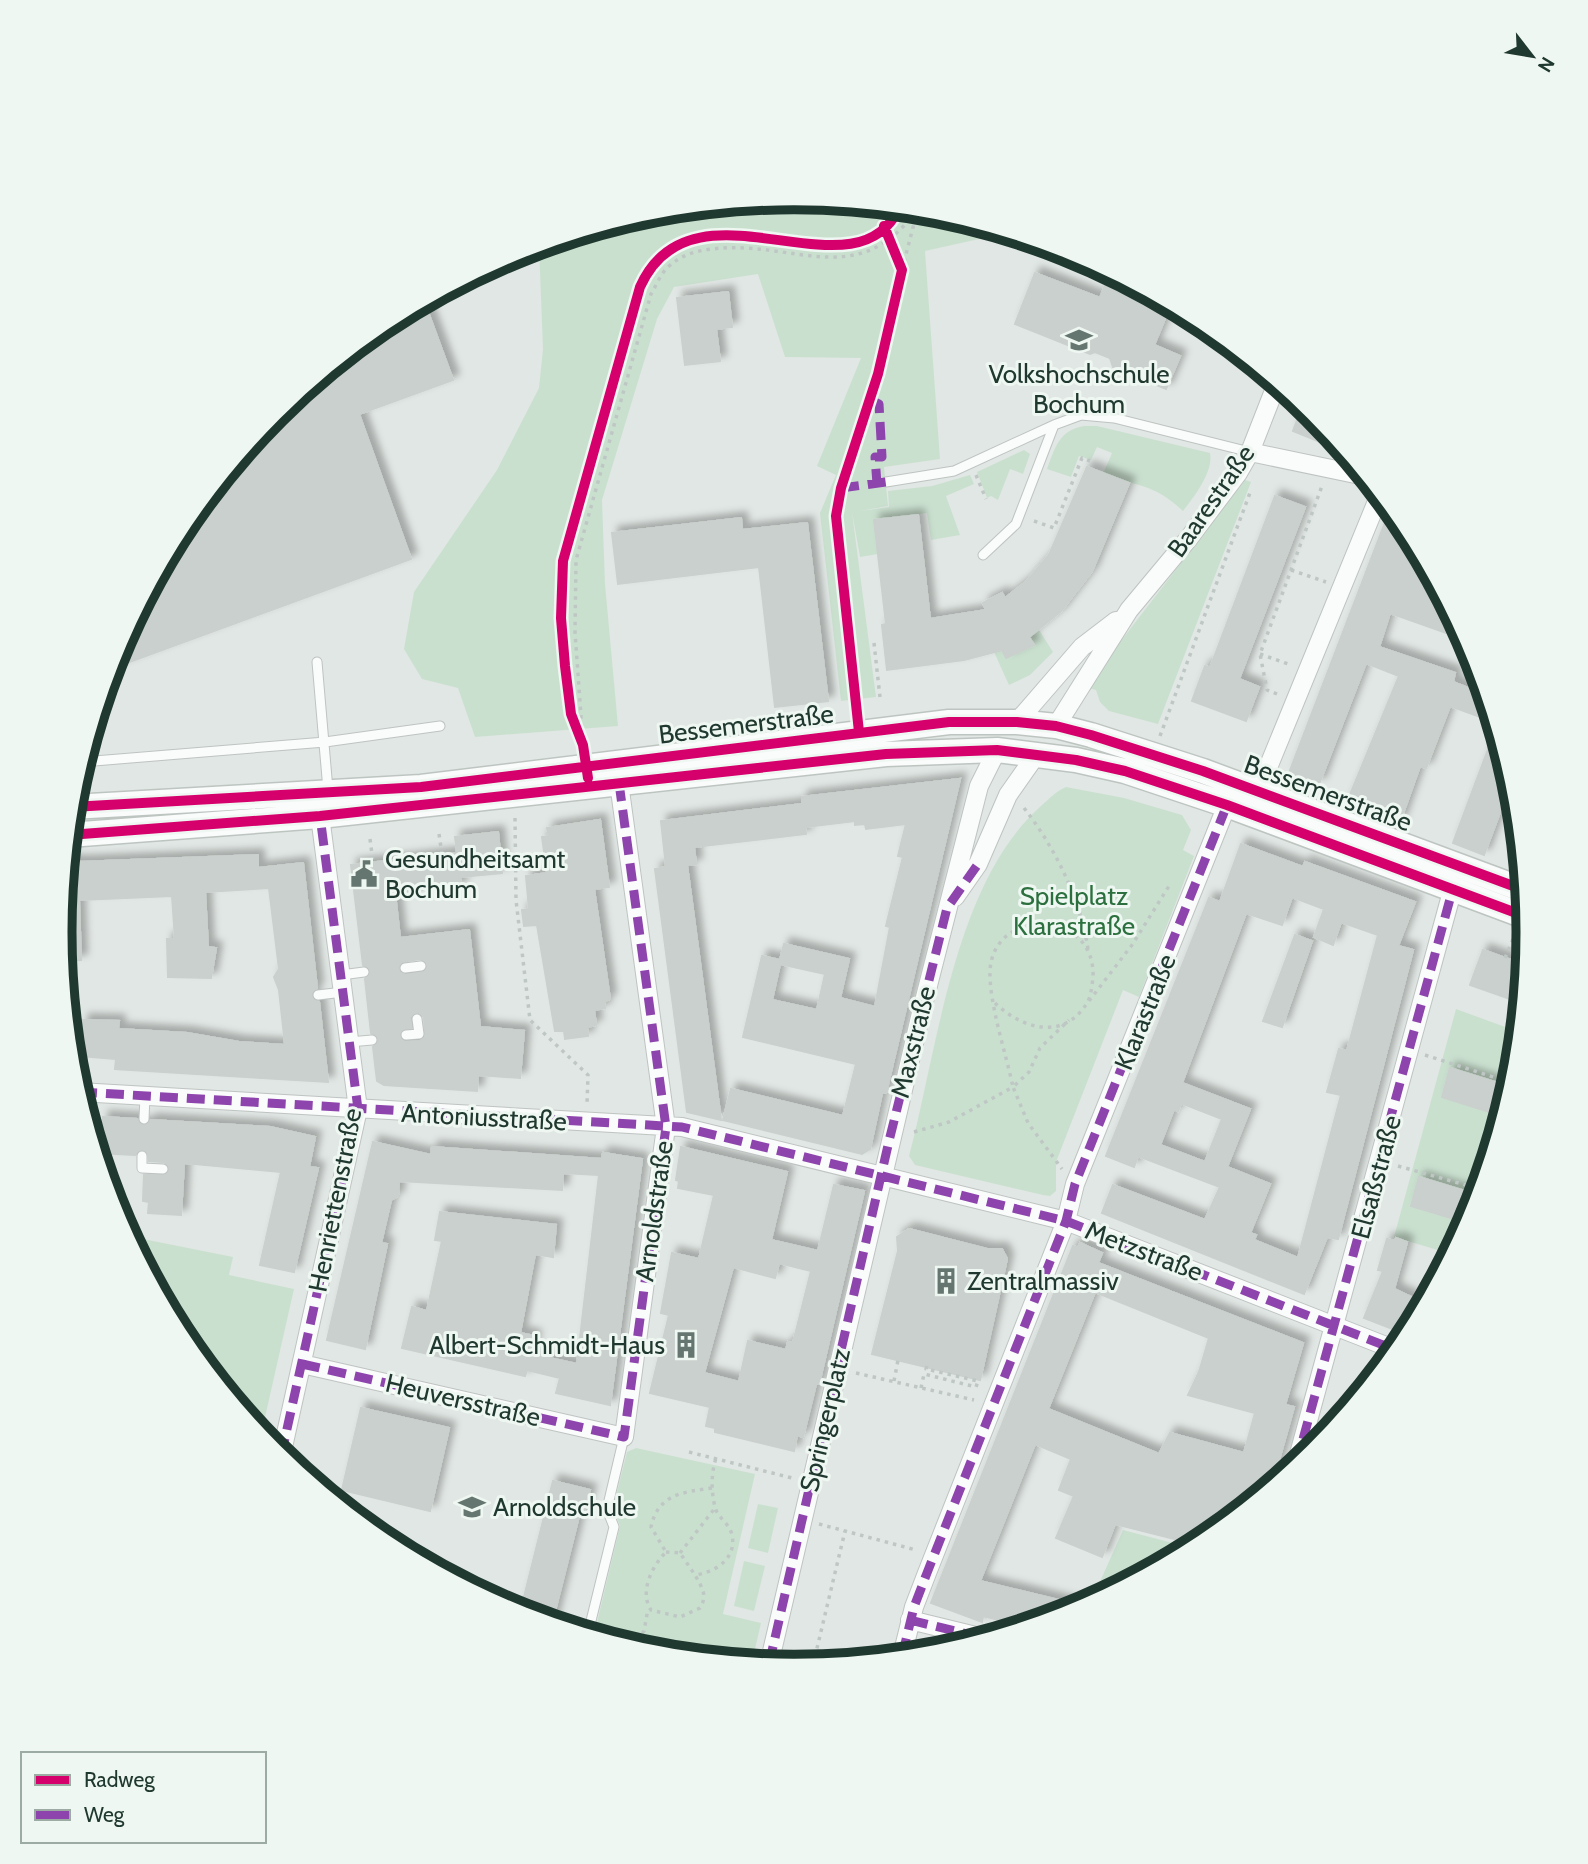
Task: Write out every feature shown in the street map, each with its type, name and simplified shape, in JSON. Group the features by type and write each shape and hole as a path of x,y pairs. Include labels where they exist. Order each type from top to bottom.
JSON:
{"street":[{"name":"Baarestraße","path":"1056,726 1129,610 1257,454 1274,393"},
{"path":"1257,454 1351,473"},
{"path":"1258,792 1376,504"},
{"name":"Baarestraße","path":"1017,722 1082,647 1129,610"},
{"name":"Bessemerstraße","path":"79,834 949,722 1017,722 1056,726 1154,754 1515,887"},
{"path":"997,750 1017,722"},
{"path":"1036,755 1056,726"},
{"name":"Bessemerstraße","path":"83,807 324,804 512,795 886,754 997,750 1125,772 1227,805 1516,913"},
{"name":"Maxstraße","path":"883,1177 889,1141 979,786 997,750"},
{"name":"Maxstraße","path":"947,908 978,864 1008,795 1036,755"},
{"name":"Arnoldstraße","path":"619,783 666,1127 624,1437"},
{"name":"Henriettenstraße","path":"284,1444 358,1109 324,804"},
{"name":"Klarastraße","path":"1066,1221 1075,1184 1227,805"},
{"name":"Elsaßstraße","path":"1301,1447 1453,888"},
{"name":"Antoniusstraße","path":"90,1093 682,1127 883,1177"},
{"name":"Metzstraße","path":"883,1177 1066,1221 1386,1346"},
{"name":"Springerplatz","path":"771,1654 883,1177"},
{"path":"904,1645 910,1620 934,1555 1066,1221"},
{"name":"Heuversstraße","path":"302,1364 624,1437"},
{"path":"910,1620 965,1633"}],"lane":[{"path":"886,482 954,471 1081,415 1114,418 1257,454"},
{"path":"983,555 1016,524 1054,425"},
{"path":"317,662 325,742 324,804"},
{"path":"92,761 325,742 440,726"},
{"path":"405,968 421,966"},
{"path":"318,995 364,972"},
{"path":"406,1035 419,1034 417,1018"},
{"path":"349,1042 372,1040"},
{"path":"144,1119 145,1096"},
{"path":"142,1156 142,1168 163,1169"},
{"name":"Arnoldstraße","path":"590,1625 614,1527 607,1509 624,1437"}],"path":[{"path":"583,745 574,619 576,560 651,295 666,268 686,254 751,247 839,258 857,256 891,238 908,219"},
{"path":"902,270 914,220"},
{"path":"795,241 840,245 860,242 884,226 891,238"},
{"path":"636,300 640,287"},
{"path":"1154,754 1257,454"},
{"path":"1020,516 1054,528 1082,458 1090,461"},
{"path":"972,463 986,499"},
{"path":"1295,701 1267,690 1260,654 1329,468"},
{"path":"1291,570 1342,587"},
{"path":"874,643 880,697"},
{"path":"1260,654 1308,671"},
{"path":"565,666 570,714 583,745"},
{"path":"512,795 516,900 530,1020 588,1075 587,1123"},
{"path":"1008,795 1026,810 1060,864 1073,894 1093,968 1087,1003"},
{"path":"439,834 442,855"},
{"path":"370,839 373,862"},
{"path":"889,1141 949,1122 1013,1087 1029,1072 1040,1048 1087,1003 1132,945 1170,886"},
{"path":"1075,1184 1028,1123 1013,1087 991,986 993,960 1006,937 1020,927 1037,923 1053,924 1082,940 1089,951"},
{"path":"995,1003 1009,1017 1032,1027 1042,1028 1069,1020"},
{"path":"1410,1050 1501,1079"},
{"path":"1380,1161 1469,1186"},
{"path":"894,1381 898,1360"},
{"path":"921,1388 924,1374 976,1387 978,1381 926,1369 927,1366"},
{"path":"837,1368 993,1406"},
{"path":"689,1452 810,1482"},
{"path":"695,1575 723,1564 731,1551 732,1535 715,1508 712,1488 716,1458"},
{"path":"666,1552 651,1527 663,1501 683,1493 712,1488"},
{"path":"680,1553 715,1508"},
{"path":"822,1511 819,1524 934,1555"},
{"path":"816,1654 845,1531"},
{"path":"666,1552 680,1553"},
{"path":"639,1637 643,1631 648,1606 650,1575 666,1552"},
{"path":"648,1606 672,1616 694,1613 705,1598 695,1575 680,1553"}],"green space":[{"path":"794,210 888,216 990,237 925,251 940,459 884,467 888,506 860,511 889,507 888,491 932,486 970,475 974,484 946,496 960,535 931,540 927,513 874,520 878,554 860,557 852,512 876,697 841,701 820,513 836,475 817,466 861,358 785,357 758,274 674,287 657,319 602,500 605,584 618,726 475,737 458,688 422,679 404,649 414,592 497,470 539,388 543,349 539,257 607,234 700,216"},
{"path":"1084,426 1097,426 1210,453 1209,468 1183,511 1154,490 1103,474 1112,453 1097,447 1091,460 1079,456 1071,477 1047,469 1063,436"},
{"path":"1024,450 1030,454 1023,474 1010,469 998,500 991,496 987,498 977,472"},
{"path":"1245,480 1251,482 1158,724 1109,711 1100,702 1096,690 1089,688 1097,672"},
{"path":"1039,630 1053,652 1030,675 1009,685 994,652 1002,649 1006,658 1033,645 1028,636"},
{"name":"Spielplatz Klarastraße","path":"1066,787 1124,798 1182,815 1191,830 1183,850 1194,856 1139,997 1123,990 1056,1162 1056,1191 1050,1196 915,1165 909,1156 953,969 969,922 988,878 1012,839 1041,806"},
{"path":"1456,1009 1510,1029 1492,1119 1478,1164 1442,1251 1394,1237"},
{"path":"140,1238 233,1257 229,1275 294,1289 264,1422 221,1372 193,1333"},
{"path":"636,1448 755,1474 723,1614 761,1623 754,1653 700,1648 596,1627 620,1526 613,1508 627,1452"},
{"path":"758,1504 778,1508 768,1553 748,1548"},
{"path":"1123,1530 1177,1544 1113,1580 1098,1587"},
{"path":"744,1561 765,1566 754,1611 734,1606"}],"building":[{"path":"1035,273 1100,298 1106,281 1168,315 1154,345 1180,356 1166,389 1113,367 1110,358 1095,352 1090,354 1015,324"},
{"path":"728,292 732,327 716,329 720,361 685,365 677,298"},
{"path":"427,310 453,380 359,414 411,559 124,664 146,613 193,531 251,456 283,421 354,359"},
{"path":"1299,415 1321,439 1320,442 1293,431"},
{"path":"1087,467 1129,483 1092,571 1061,611 1029,637 1034,645 1006,658 1002,650 964,660 887,670 882,625 886,624 874,520 918,515 930,619 986,610 983,603 1002,593 1005,598 1026,582 1049,555"},
{"path":"1275,496 1305,507 1239,679 1259,687 1246,721 1192,701 1205,666 1210,668"},
{"path":"741,518 742,530 807,523 828,701 775,707 759,567 618,584 612,533"},
{"path":"1386,519 1419,571 1452,635 1390,613 1379,647 1455,673 1453,682 1474,690 1484,718 1450,706 1426,768 1420,766 1400,822 1347,802 1399,676 1366,663 1319,784 1289,773"},
{"path":"1491,742 1504,802 1484,855 1453,843"},
{"path":"960,779 886,1093 882,1093 870,1149 862,1154 723,1120 731,1089 843,1116 856,1064 743,1037 762,956 780,960 784,944 849,959 840,998 875,1007 890,927 886,926 903,857 898,856 906,824 866,829 865,824 855,825 855,821 805,827 806,834 694,847 696,864 687,865 721,1120 687,1112 655,869 666,867 661,821 802,804 802,797","holes":["780,964 825,974 817,1010 772,1000"]},
{"path":"600,820 609,887 594,889 610,999 604,1001 605,1008 594,1010 596,1025 587,1027 588,1036 565,1039 564,1031 555,1031 537,925 524,926 522,910 529,909 526,876 547,873 542,837 549,836 547,828"},
{"path":"498,832 502,873 460,877 461,886 395,893 400,938 469,930 480,1027 524,1031 520,1078 478,1075 477,1091 384,1085 377,1081 373,1047 379,1039 371,1033 365,979 371,972 363,965 351,865 457,853 455,837","holes":["420,959 428,964 425,972 405,975 399,972 401,962","417,1012 424,1017 425,1037 420,1041 404,1042 399,1033 411,1028 410,1017"]},
{"path":"1241,844 1303,867 1305,862 1415,902 1398,946 1413,950 1338,1239 1327,1237 1304,1294 1102,1213 1113,1185 1205,1220 1220,1187 1138,1156 1134,1167 1106,1156 1209,898 1220,902","holes":["1292,897 1324,909 1314,937 1333,945 1341,922 1378,935 1347,1051 1339,1049 1327,1092 1341,1095 1298,1258 1254,1240 1256,1235 1250,1233 1270,1184 1227,1167 1250,1109 1182,1083 1246,913 1282,925","1181,1103 1222,1119 1205,1162 1160,1145 1174,1109 1178,1111"]},
{"path":"258,855 258,868 303,863 317,988 311,995 319,1002 328,1082 115,1069 116,1059 83,1056 83,1020 119,1021 118,1029 187,1033 239,1042 285,1045 279,990 274,977 279,969 269,888 205,892 208,947 216,948 211,978 168,977 167,939 175,939 172,896 79,900 81,960 73,960 73,885 75,862"},
{"path":"1295,935 1312,941 1282,1027 1263,1021"},
{"path":"1483,950 1515,962 1513,1000 1470,985"},
{"path":"1450,1068 1500,1083 1493,1113 1442,1097"},
{"path":"103,1117 137,1119 143,1126 151,1120 270,1127 315,1137 309,1167 318,1168 294,1272 260,1265 281,1172 184,1163 181,1215 148,1213 149,1202 143,1201 144,1175 166,1175 169,1166 164,1162 149,1161 148,1153 143,1149 135,1155 107,1154 102,1135"},
{"path":"373,1142 431,1155 432,1147 602,1159 603,1153 642,1159 610,1405 556,1393 560,1378 527,1370 525,1376 402,1348 412,1307 427,1311 442,1241 435,1240 440,1212 556,1225 553,1257 535,1254 520,1333 535,1336 531,1354 577,1364 599,1175 563,1173 562,1190 399,1181 398,1196 391,1200 381,1243 387,1244 365,1349 327,1340"},
{"path":"681,1147 787,1172 771,1240 818,1251 834,1185 864,1191 819,1384 816,1384 803,1437 797,1435 794,1451 715,1432 715,1428 706,1426 710,1407 650,1393 669,1315 661,1313 672,1253 699,1259 714,1195 678,1188 679,1181 676,1180","holes":["779,1263 811,1271 793,1343 788,1342 786,1350 748,1341 739,1382 704,1373 733,1267 775,1278"]},
{"path":"1419,1177 1467,1192 1456,1219 1411,1206"},
{"name":"Zentralmassiv","path":"909,1229 987,1249 1002,1249 1007,1259 980,1380 872,1354 898,1251 897,1237"},
{"path":"1396,1238 1407,1242 1394,1289 1415,1299 1396,1331 1364,1318 1383,1271 1378,1270 1387,1239 1395,1241"},
{"path":"1080,1243 1102,1253 1098,1263 1303,1343 1285,1405 1294,1407 1276,1469 1234,1505 1182,1541 1115,1524 1102,1557 1056,1538 1074,1496 1059,1490 1071,1459 1035,1444 980,1581 1064,1601 1007,1622 983,1616 982,1622 931,1603 1073,1246 1078,1248","holes":["1095,1292 1209,1338 1199,1372 1188,1395 1255,1413 1244,1453 1170,1433 1159,1454 1048,1409"]},
{"path":"361,1408 449,1428 430,1511 342,1490"},
{"path":"553,1481 590,1490 583,1517 579,1516 554,1613 523,1601"}],"marked path":[{"path":"871,400 879,404 882,457 875,457 877,484"},
{"path":"841,488 886,482"},
{"path":"302,1364 624,1437 666,1127 619,783"},
{"path":"905,1645 914,1607 1066,1221 1075,1184 1227,805"},
{"path":"284,1444 358,1109 320,816"},
{"path":"771,1654 889,1141 947,908 978,864"},
{"path":"1301,1447 1453,888"},
{"path":"90,1093 682,1127 1066,1221 1386,1346"},
{"path":"910,1620 965,1633"}],"cycle path":[{"path":"588,778 583,745 571,714 565,666 561,618 563,561 640,287 665,254 697,238 734,235 812,244 847,244 877,234 892,217"},
{"path":"859,732 836,516 841,488 878,374 902,270 884,226"},
{"path":"83,806 421,787 949,722 1017,722 1056,726 1091,735 1203,771 1515,887"},
{"path":"79,834 320,816 886,754 997,750 1076,760 1125,771 1227,805 1516,913"}],"place":[{"name":"Volkshochschule Bochum","path":"1079,340"},
{"name":"Gesundheitsamt Bochum","path":"364,874"},
{"name":"Zentralmassiv","path":"946,1281"},
{"name":"Albert-Schmidt-Haus","path":"686,1345"},
{"name":"Arnoldschule","path":"472,1507"}]}
